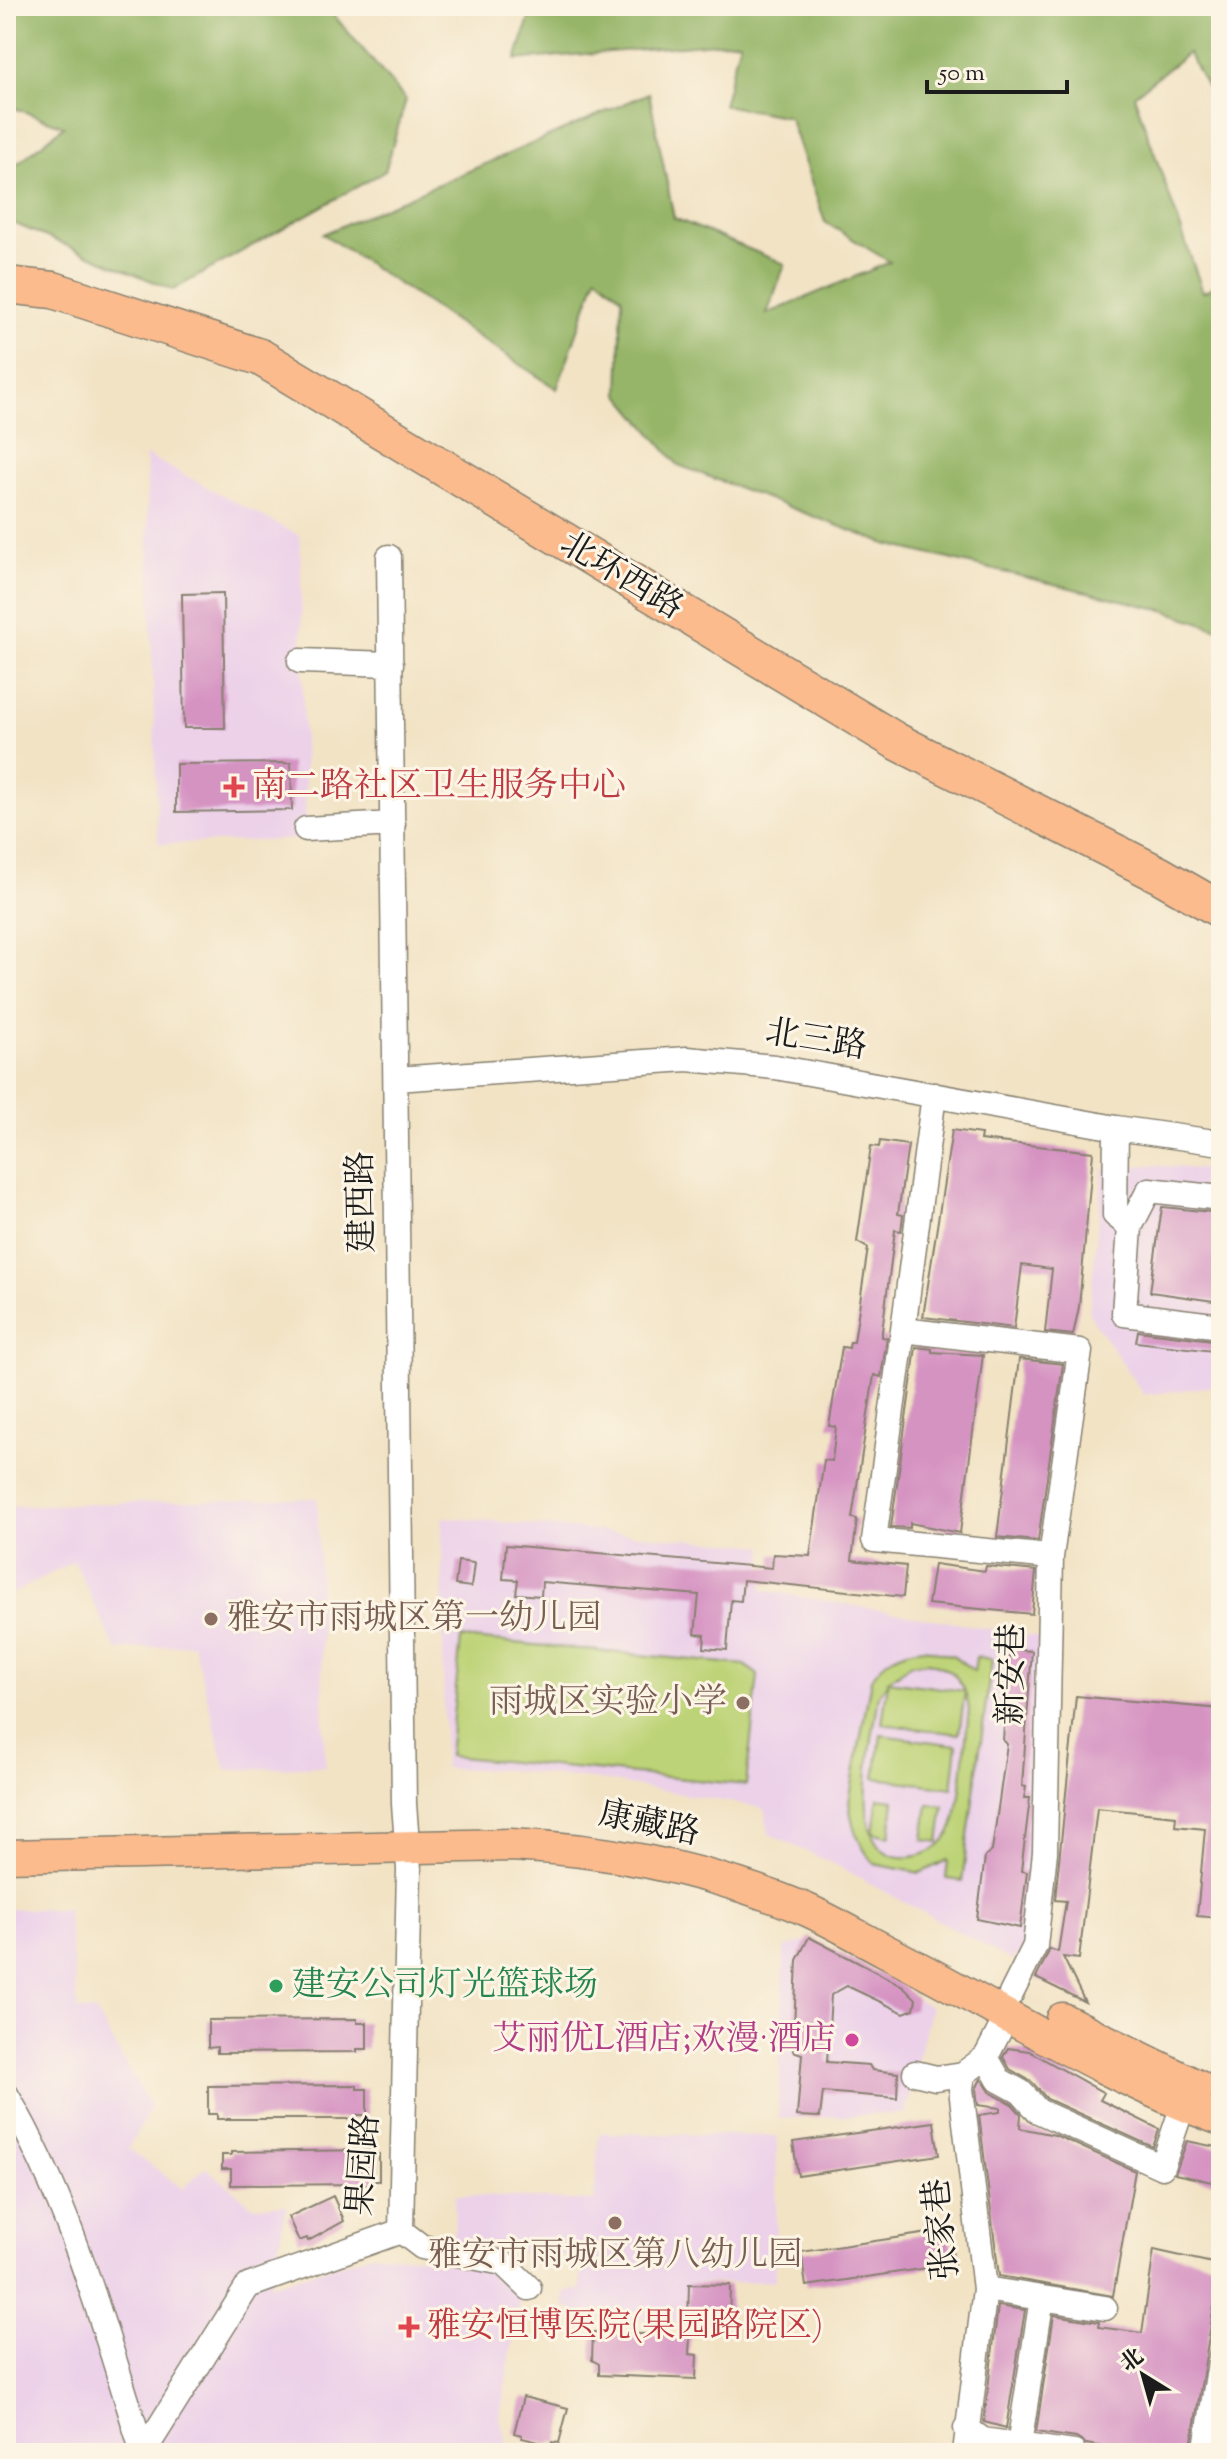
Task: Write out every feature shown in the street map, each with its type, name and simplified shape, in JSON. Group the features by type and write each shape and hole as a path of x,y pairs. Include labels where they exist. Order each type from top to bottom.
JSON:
{"highway":[{"name":"北环西路","path":"6,261 58,267 261,338 706,603 900,724 1169,854 1221,884"},
{"name":"北环西路","path":"6,285 53,290 260,357 896,741 1160,875 1221,910"}],"main road":[{"name":"康藏路","path":"6,1856 407,1837"},
{"name":"康藏路","path":"6,1838 407,1837 587,1849 721,1879 806,1910 1187,2083 1221,2095"},
{"name":"康藏路","path":"1010,2004 1118,2074 1221,2119"}],"street":[{"name":"建西路","path":"389,557 407,1837"},
{"path":"300,661 391,664"},
{"path":"306,829 393,824"},
{"name":"北三路","path":"396,1079 687,1059 775,1067 1116,1128 1221,1143"},
{"path":"934,1095 874,1540 1051,1557"},
{"path":"1116,1128 1115,1215 1130,1227"},
{"path":"1221,1198 1149,1190 1130,1227 1124,1314 1221,1326"},
{"name":"新安巷","path":"903,1330 1080,1351 1051,1557 1045,1852 1035,1946 1010,2004"},
{"name":"果园路","path":"143,2453 248,2286 401,2231 407,1837"},
{"path":"927,2079 963,2074 986,2057 1010,2004"},
{"path":"986,2057 999,2080 1021,2092 1038,2111 1162,2167 1183,2105"},
{"name":"张家巷","path":"963,2074 961,2089 985,2289 965,2453"},
{"path":"6,2094 30,2135 87,2274 143,2453"},
{"path":"401,2231 422,2247 503,2263 529,2288"},
{"path":"985,2289 1105,2308"},
{"path":"1019,2445 1042,2298"},
{"path":"1205,2453 1221,2357"},
{"path":"966,2428 983,2440 1074,2453"}],"shaded area":[{"path":"146,455 300,536 306,839 158,844"},
{"path":"1148,1165 1221,1171 1221,1385 1144,1395 1089,1314 1103,1169"},
{"name":"雅安市雨城区第一幼儿园","path":"317,1498 325,1766 226,1770 193,1644 116,1650 74,1561 12,1594 6,1588 6,1506"},
{"name":"雨城区实验小学","path":"442,1517 764,1546 762,1590 1043,1638 1040,1829 1023,1951 1011,1960 838,1866 769,1834 764,1808 601,1780 508,1770 444,1768"},
{"path":"6,1909 67,1909 78,2010 96,2012 151,2108 128,2148 183,2189 205,2167 253,2206 287,2205 270,2286 372,2254 431,2258 498,2272 521,2291 500,2417 509,2453 6,2453"},
{"name":"艾丽优L酒店;欢漫·酒店","path":"807,1941 931,2007 905,2113 778,2119 784,1948"},
{"name":"雅安市雨城区第八幼儿园","path":"599,2133 777,2136 775,2281 689,2284 688,2322 584,2317 563,2305 565,2291 580,2290 582,2258 454,2244 455,2195 594,2201"}],"green space":[{"path":"6,6 326,6 406,100 385,171 173,290 6,220 6,173 64,126 6,105"},
{"path":"533,6 1221,6 1221,91 1213,98 1188,53 1134,95 1203,292 1221,283 1221,630 1167,611 886,544 678,465 619,394 622,297 597,276 557,389 323,234 649,93 674,218 785,264 767,314 890,262 825,222 789,117 723,105 740,41 516,60"},
{"path":"461,1638 745,1665 758,1675 746,1785 449,1756"},
{"path":"924,1648 954,1656 974,1671 976,1657 992,1659 962,1881 946,1879 948,1860 920,1873 874,1864 860,1842 852,1820 849,1802 871,1679 881,1666 900,1653","holes":["928,1662 946,1669 958,1679 965,1691 888,1681 911,1664","888,1682 882,1724 959,1734 965,1692 969,1711 961,1787 953,1827 943,1842 928,1852 917,1856 892,1855 877,1843 869,1823 866,1797 879,1695"]},
{"path":"881,1735 957,1745 952,1788 875,1778"},
{"path":"878,1798 894,1800 890,1836 873,1833"},
{"path":"928,1804 944,1806 939,1842 923,1840"}],"building":[{"path":"223,593 225,728 184,728 182,594"},
{"name":"南二路社区卫生服务中心","path":"291,763 292,810 176,812 176,764"},
{"path":"952,1130 981,1134 980,1140 1093,1152 1079,1307 1073,1335 1045,1332 1052,1269 1022,1265 1014,1328 923,1317"},
{"path":"880,1141 908,1145 898,1214 903,1215 901,1231 895,1230 882,1332 882,1337 887,1338 881,1377 874,1375 852,1518 857,1519 852,1560 906,1566 903,1597 743,1580 741,1601 731,1600 727,1650 704,1648 705,1635 695,1634 699,1595 542,1582 541,1596 516,1594 518,1580 503,1579 506,1545 772,1568 773,1554 810,1556 824,1460 832,1461 836,1427 829,1426 842,1347 849,1348 850,1342 854,1342 868,1248 857,1242 871,1146 879,1147"},
{"path":"1162,1207 1221,1213 1221,1302 1150,1292"},
{"path":"1138,1331 1221,1341 1221,1352 1136,1342"},
{"path":"916,1347 932,1349 932,1352 983,1355 960,1533 910,1523 910,1528 891,1527"},
{"path":"1019,1359 1063,1364 1038,1541 997,1537"},
{"path":"458,1561 474,1563 471,1587 455,1585"},
{"path":"934,1564 985,1571 986,1566 1036,1571 1032,1614 928,1604"},
{"path":"1010,1649 1032,1651 1022,1786 1026,1787 1024,1798 1030,1798 1021,1871 1027,1872 1020,1928 977,1919 985,1857 992,1851 1007,1744 1003,1740"},
{"path":"1076,1696 1221,1709 1221,1918 1197,1916 1205,1829 1175,1826 1176,1816 1097,1808 1079,1959 1063,1957 1085,2002 1036,1978 1050,1949 1058,1952 1066,1901 1055,1900"},
{"path":"809,1937 903,1986 916,1999 914,2009 904,2013 847,1986 831,1995 827,2062 869,2065 872,2070 898,2073 897,2098 823,2092 820,2117 797,2116 802,2054 793,2051 797,1960"},
{"path":"357,2019 357,2023 367,2023 367,2049 357,2049 357,2052 217,2053 217,2047 208,2048 208,2020"},
{"path":"1008,2048 1029,2051 1104,2093 1100,2100 1159,2129 1153,2147 1047,2099 1032,2082 1010,2069 1003,2057"},
{"path":"981,2079 991,2093 1012,2104 1021,2114 1020,2128 1055,2135 1135,2171 1113,2296 999,2276 979,2115 1000,2112 1000,2108 978,2105 976,2089"},
{"path":"357,2085 357,2089 367,2089 367,2115 357,2115 357,2119 217,2119 217,2114 208,2114 208,2086"},
{"path":"934,2122 939,2155 798,2176 793,2142"},
{"path":"1187,2141 1221,2148 1221,2184 1175,2174"},
{"path":"370,2150 370,2154 379,2154 379,2181 370,2181 370,2184 231,2185 231,2169 222,2169 222,2155 231,2155 231,2152"},
{"path":"333,2196 344,2221 308,2241 307,2238 299,2241 288,2217"},
{"path":"949,2230 954,2264 806,2286 801,2252"},
{"path":"1154,2250 1217,2264 1215,2275 1219,2276 1190,2453 1124,2453 1124,2450 1086,2444 1076,2438 1036,2432 1054,2315 1099,2322 1098,2327 1142,2333"},
{"path":"689,2284 730,2285 729,2323 688,2322"},
{"path":"998,2306 1025,2310 1006,2428 984,2422"},
{"path":"593,2332 690,2336 689,2354 697,2355 696,2379 599,2375 599,2364 592,2360"},
{"path":"523,2397 568,2408 559,2443 552,2442 551,2445 514,2433"}],"place":[{"name":"南二路社区卫生服务中心","path":"234,787"},
{"name":"雅安市雨城区第一幼儿园","path":"211,1619"},
{"name":"雨城区实验小学","path":"743,1703"},
{"name":"建安公司灯光篮球场","path":"276,1986"},
{"name":"艾丽优L酒店;欢漫·酒店","path":"852,2040"},
{"name":"雅安市雨城区第八幼儿园","path":"615,2223"},
{"name":"雅安恒博医院(果园路院区)","path":"409,2327"}]}
